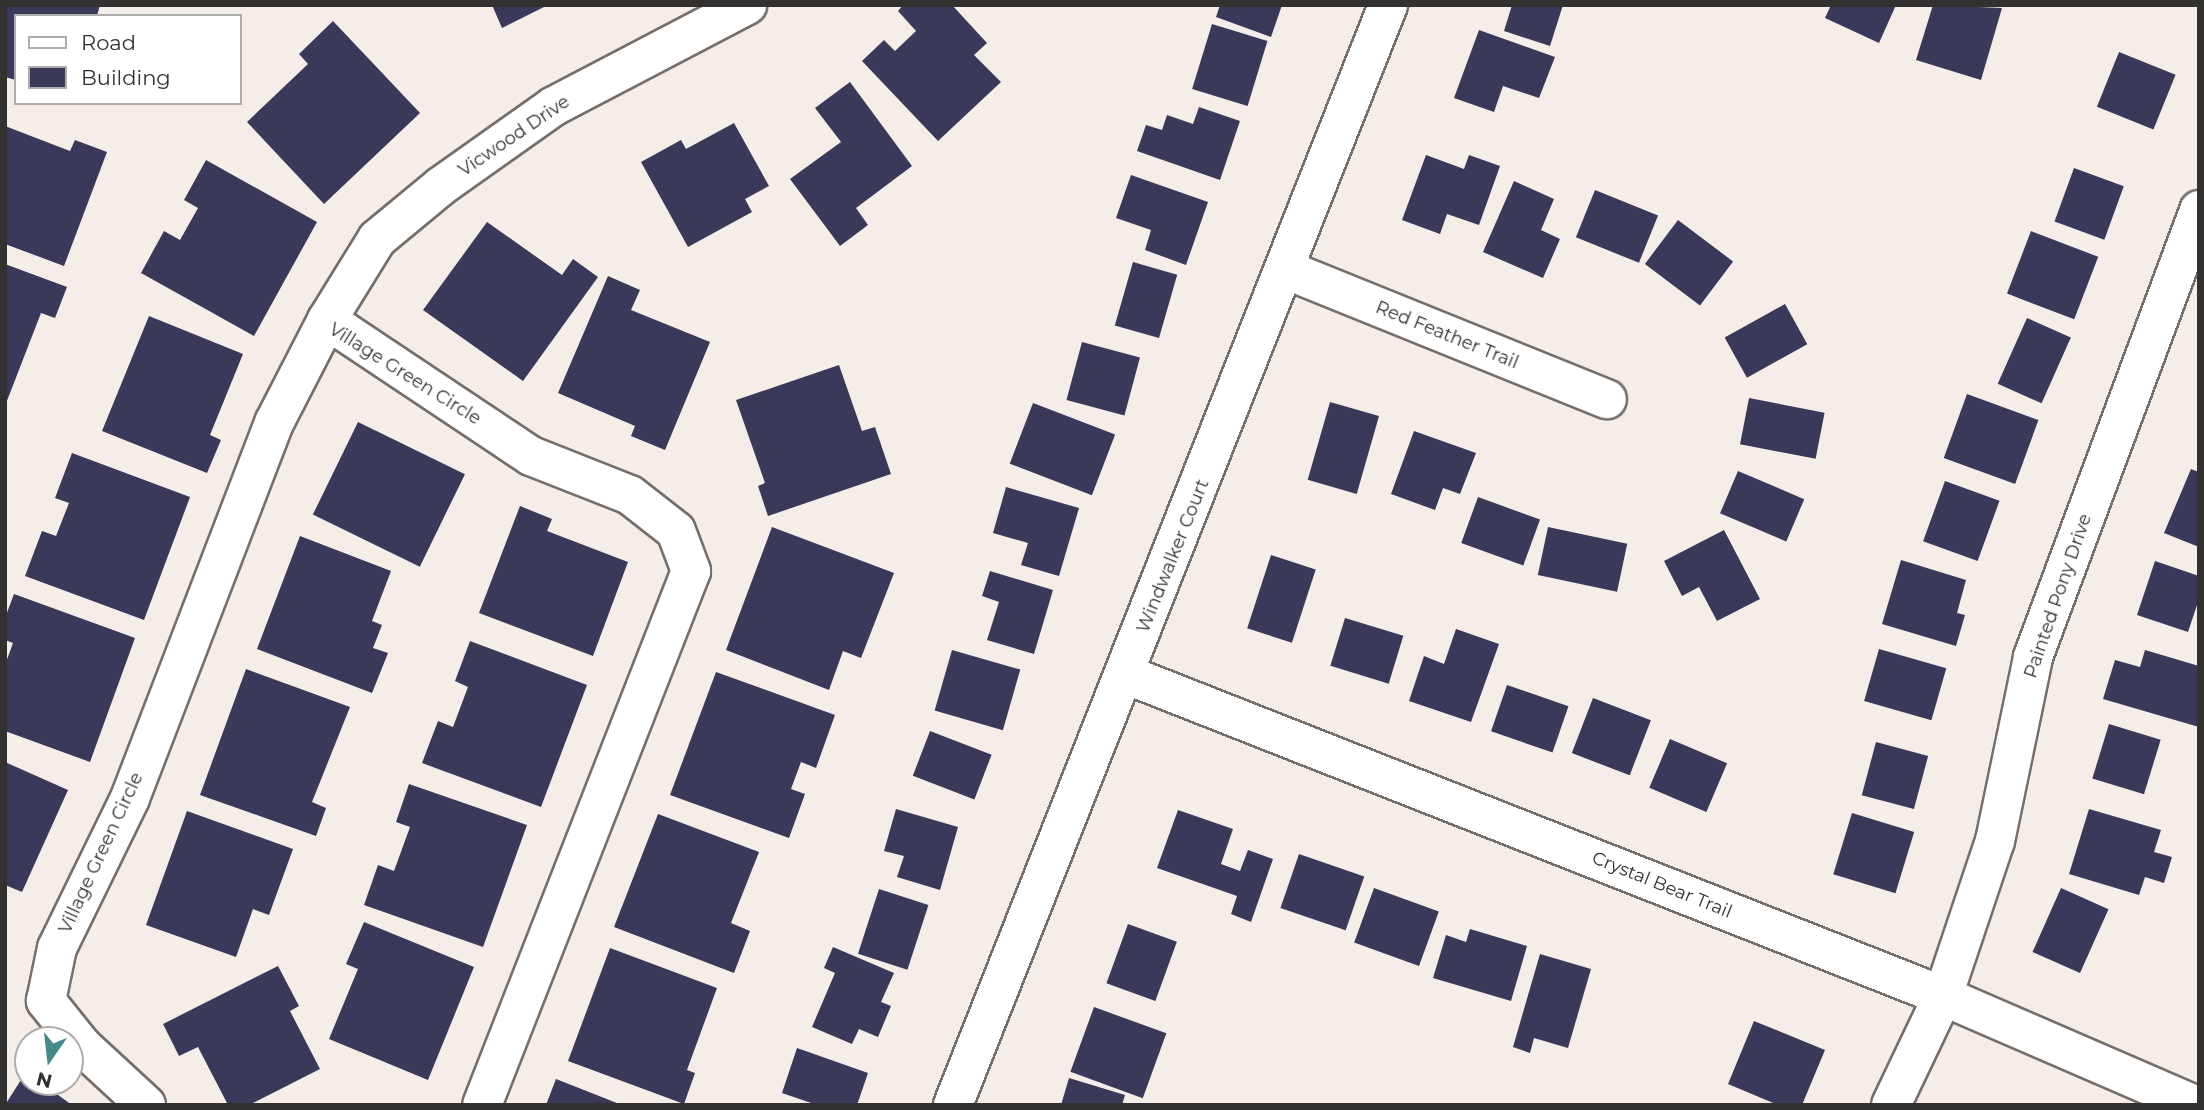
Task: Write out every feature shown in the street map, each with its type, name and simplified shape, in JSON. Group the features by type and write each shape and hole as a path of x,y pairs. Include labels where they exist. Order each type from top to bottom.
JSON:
{"street":[{"name":"Windwalker Court","path":"953,1105 1287,270 1388,5"},
{"name":"Vicwood Drive","path":"327,320 377,239 441,186 554,106 727,11"},
{"name":"Painted Pony Drive","path":"1891,1105 1943,996 1995,841 2033,657 2199,210"},
{"name":"Red Feather Trail","path":"1287,270 1606,399"},
{"name":"Village Green Circle","path":"146,1105 82,1046 46,1000 57,948 130,798 274,423 327,320 531,456 630,495 676,531 691,571 482,1105"},
{"name":"Crystal Bear Trail","path":"1125,674 1943,996 2195,1105"}],"building":[{"path":"5,5 100,5 98,14 14,14 14,79 5,77"},
{"path":"492,5 548,5 502,28"},
{"path":"903,5 952,5 987,43 974,55 1001,82 938,141 862,61 884,40 895,51 916,31 898,11"},
{"path":"1220,5 1282,5 1271,37 1216,17"},
{"path":"1512,5 1563,5 1550,46 1504,31"},
{"path":"1831,5 1896,5 1879,43 1825,18"},
{"path":"1933,5 2002,8 1981,80 1916,60"},
{"path":"333,21 420,113 324,204 247,122 308,64 299,54"},
{"path":"1212,24 1267,41 1248,106 1192,89"},
{"path":"1479,30 1555,57 1539,98 1503,86 1494,112 1454,98"},
{"path":"2119,52 2176,75 2153,130 2097,107"},
{"path":"850,82 912,166 856,208 868,225 840,246 790,179 841,142 815,108"},
{"path":"1199,107 1240,121 1220,180 1137,151 1146,125 1162,130 1167,115 1193,124"},
{"path":"734,123 769,186 745,199 752,212 688,247 641,162 681,140 686,149"},
{"path":"5,126 70,151 75,140 107,152 64,266 5,244"},
{"path":"1426,155 1464,169 1469,155 1500,166 1479,225 1447,214 1440,234 1402,220"},
{"path":"206,160 317,222 254,336 141,273 164,231 180,240 198,208 184,200"},
{"path":"2074,168 2124,186 2104,240 2055,222"},
{"path":"1131,175 1208,202 1186,265 1145,250 1151,230 1116,218"},
{"path":"1514,181 1554,199 1541,230 1560,239 1543,278 1483,252"},
{"path":"1595,190 1658,215 1639,263 1576,237"},
{"path":"1678,220 1733,262 1700,305 1645,264"},
{"path":"487,222 562,275 573,259 598,277 523,381 423,310"},
{"path":"2031,231 2098,257 2074,319 2007,294"},
{"path":"1133,262 1177,275 1159,338 1115,325"},
{"path":"5,264 67,287 55,318 41,313 5,406"},
{"path":"608,276 640,290 631,310 710,342 665,450 631,436 635,426 558,393"},
{"path":"1785,304 1807,344 1747,378 1725,337"},
{"path":"149,316 243,354 210,435 221,440 207,473 102,431"},
{"path":"2027,318 2071,338 2042,403 1998,384"},
{"path":"1082,342 1140,358 1124,415 1066,400"},
{"path":"839,365 862,431 875,427 891,474 768,516 758,486 765,483 736,400"},
{"path":"1967,394 2038,420 2015,484 1944,458"},
{"path":"1749,398 1825,413 1816,459 1740,444"},
{"path":"1330,402 1379,416 1357,494 1308,480"},
{"path":"1033,403 1115,435 1092,495 1010,464"},
{"path":"358,422 465,474 420,567 313,515"},
{"path":"1414,431 1476,453 1460,494 1443,488 1435,510 1391,494"},
{"path":"72,453 190,497 144,620 25,576 42,531 56,536 69,503 55,498"},
{"path":"2191,469 2199,472 2199,547 2164,533"},
{"path":"1738,471 1804,499 1786,541 1720,513"},
{"path":"1945,481 2000,501 1978,561 1923,541"},
{"path":"1006,487 1079,508 1059,576 1021,565 1028,543 993,533"},
{"path":"1478,497 1540,520 1523,566 1461,543"},
{"path":"520,506 552,519 547,531 628,562 593,656 479,613"},
{"path":"772,527 894,573 861,658 843,651 829,690 726,650"},
{"path":"1548,527 1627,544 1617,592 1538,575"},
{"path":"1724,530 1760,599 1717,621 1699,587 1682,596 1664,561"},
{"path":"300,536 391,571 372,621 382,625 373,648 388,653 372,693 257,649"},
{"path":"1271,555 1316,570 1292,643 1247,628"},
{"path":"1901,560 1966,580 1957,613 1965,615 1956,646 1882,624"},
{"path":"2155,561 2199,576 2199,599 2188,632 2137,615"},
{"path":"990,571 1053,590 1034,654 987,640 999,602 982,596"},
{"path":"14,594 135,638 90,762 5,731 5,665 13,643 5,640 5,618"},
{"path":"1345,618 1403,636 1389,684 1330,666"},
{"path":"1456,629 1499,644 1471,722 1409,701 1424,656 1444,664"},
{"path":"470,641 587,685 541,807 422,763 438,721 453,727 468,687 455,681"},
{"path":"1879,649 1946,668 1931,720 1864,701"},
{"path":"952,650 1020,670 1003,730 935,711"},
{"path":"2145,650 2199,666 2199,727 2103,699 2115,660 2140,667"},
{"path":"246,669 350,707 312,802 326,808 316,836 200,795"},
{"path":"716,672 835,715 816,768 801,762 791,789 805,794 789,838 670,795"},
{"path":"1507,685 1568,706 1553,752 1491,731"},
{"path":"1593,698 1651,720 1630,775 1572,753"},
{"path":"2109,724 2161,740 2144,794 2092,779"},
{"path":"930,731 992,755 974,799 913,776"},
{"path":"1670,739 1727,763 1706,812 1649,788"},
{"path":"1876,742 1928,756 1914,809 1862,795"},
{"path":"5,762 68,790 22,892 5,885"},
{"path":"409,784 527,825 483,947 364,905 378,865 394,871 410,827 396,822"},
{"path":"896,809 958,827 940,890 897,877 904,856 884,851"},
{"path":"2089,809 2161,830 2154,852 2172,857 2164,883 2145,877 2139,895 2069,874"},
{"path":"1178,810 1233,829 1221,864 1240,871 1248,850 1273,859 1251,922 1231,914 1237,896 1157,868"},
{"path":"187,811 293,849 269,915 253,909 236,957 146,925"},
{"path":"1852,813 1914,832 1895,893 1833,874"},
{"path":"658,814 759,852 731,923 750,931 734,973 614,927"},
{"path":"1299,854 1364,876 1346,930 1280,908"},
{"path":"1374,888 1439,912 1419,966 1354,943"},
{"path":"2061,888 2109,909 2080,973 2033,952"},
{"path":"879,889 928,905 907,970 858,954"},
{"path":"364,922 474,967 428,1080 329,1039 358,969 346,964"},
{"path":"1128,924 1177,942 1155,1001 1106,983"},
{"path":"1470,929 1527,946 1511,1001 1433,978 1446,935 1466,942"},
{"path":"833,947 894,973 881,1002 891,1006 878,1037 859,1029 852,1044 812,1027 835,973 824,968"},
{"path":"610,948 717,988 687,1070 695,1073 684,1104 568,1061"},
{"path":"1540,954 1591,969 1568,1048 1534,1038 1530,1053 1513,1047"},
{"path":"278,966 299,1006 290,1011 320,1069 249,1105 228,1105 198,1047 179,1056 163,1024"},
{"path":"1094,1007 1166,1033 1143,1098 1070,1072"},
{"path":"1754,1021 1825,1050 1802,1105 1778,1105 1728,1084"},
{"path":"797,1048 868,1073 857,1105 817,1105 782,1093"},
{"path":"1069,1078 1125,1095 1122,1105 1061,1105"},
{"path":"556,1079 622,1105 546,1105"},
{"path":"14,1091 14,1096 59,1096 72,1105 5,1105"}]}
